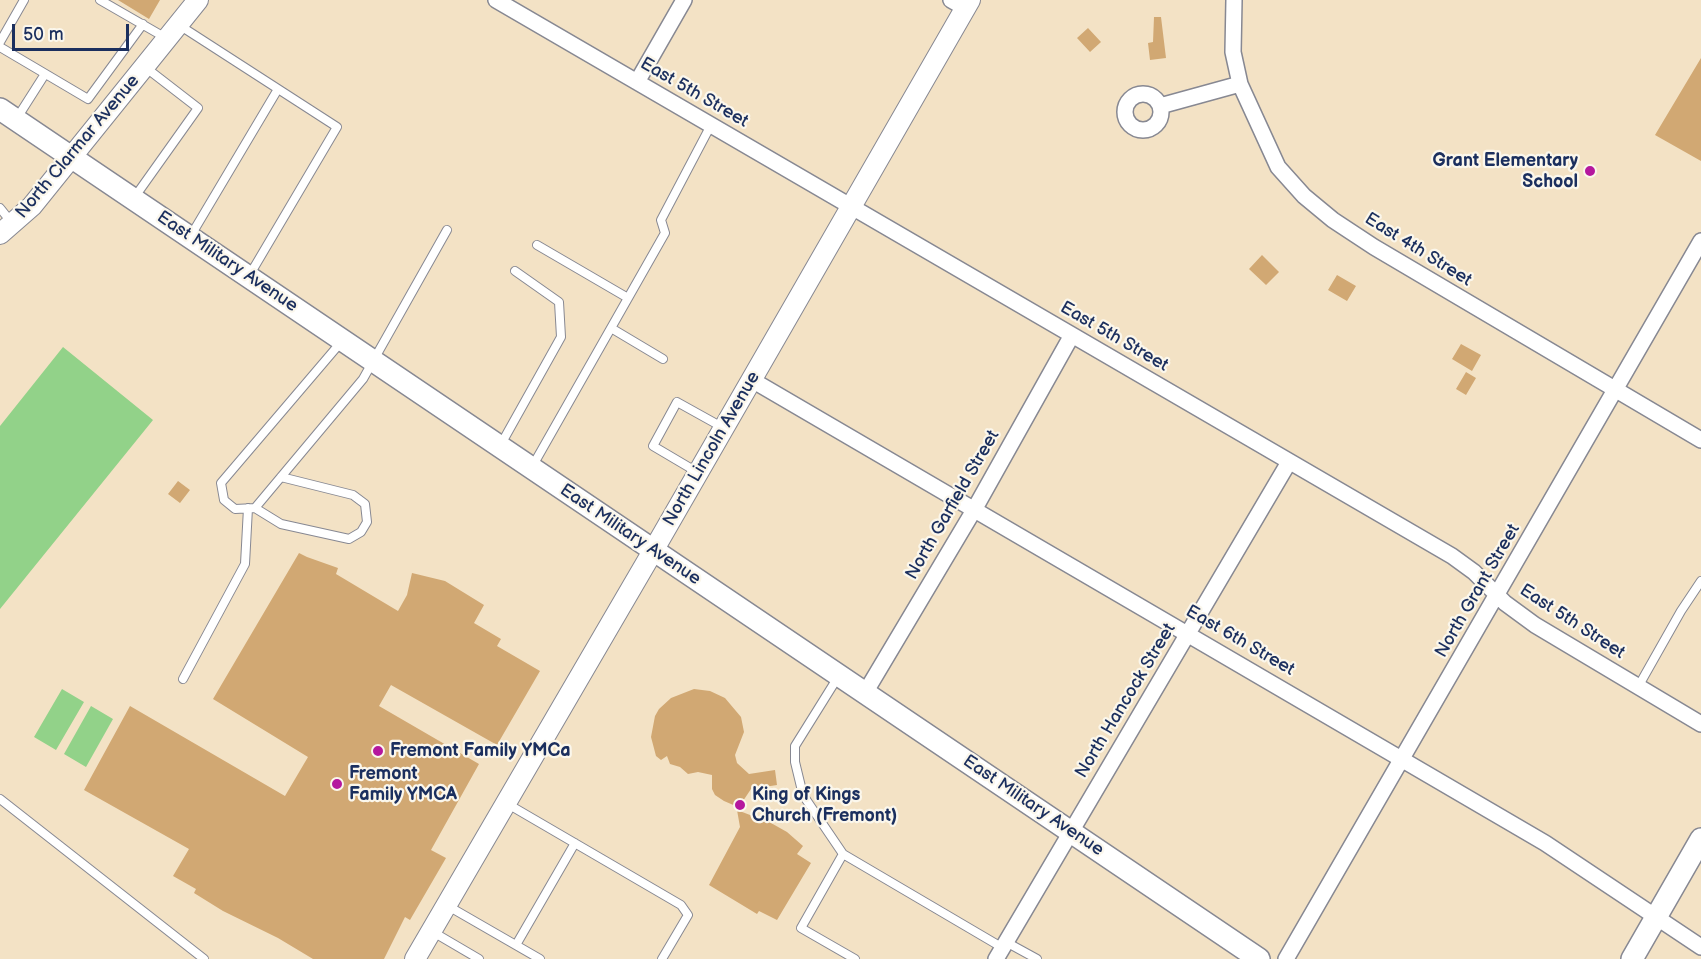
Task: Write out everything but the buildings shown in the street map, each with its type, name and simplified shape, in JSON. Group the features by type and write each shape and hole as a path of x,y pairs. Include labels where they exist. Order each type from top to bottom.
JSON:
{"main road":[{"name":"East Military Avenue","path":"8,115 1259,959"},
{"path":"1632,959 1701,839"}],"street":[{"name":"East 5th Street","path":"496,0 1452,556 1474,572 1497,596 1535,625 1701,724"},
{"path":"637,82 684,0"},
{"name":"East 4th Street","path":"1234,0 1233,52 1240,84 1278,167 1304,196 1333,220 1374,247 1701,440"},
{"name":"North Clarmar Avenue","path":"6,230 32,206 72,158 195,1"},
{"name":"North Lincoln Avenue","path":"416,959 752,380 851,206 962,3"},
{"path":"1160,106 1240,84"},
{"name":"North Grant Street","path":"1286,959 1404,759 1701,241"},
{"name":"North Garfield Street","path":"865,693 974,510 1072,335"},
{"name":"East 6th Street","path":"752,380 1404,759 1563,854 1701,947"},
{"name":"North Hancock Street","path":"1002,950 1289,462"}],"lane":[{"path":"0,42 24,0"},
{"path":"100,0 143,24 173,31 278,89 337,127 249,277"},
{"path":"0,47 88,99 143,24"},
{"path":"134,200 198,108 145,67"},
{"path":"8,115 45,74"},
{"path":"190,238 278,89"},
{"path":"531,468 665,233 661,220 711,125"},
{"path":"0,208 6,230"},
{"path":"183,679 245,564 252,508 363,379 447,231"},
{"path":"537,245 628,298"},
{"path":"500,447 561,337 559,302 515,271"},
{"path":"611,328 663,359"},
{"path":"281,477 353,495 365,504 367,522 361,532 349,539 281,524 252,508 235,509 224,500 221,483 342,340"},
{"path":"698,473 653,446 677,402 724,428"},
{"path":"1638,687 1681,610 1701,581"},
{"path":"839,676 795,746 795,762 804,795 843,855 1002,950 1037,959"},
{"path":"0,799 204,959"},
{"path":"506,803 681,905 688,915 662,959"},
{"path":"516,945 575,843"},
{"path":"843,855 801,928 855,959"},
{"path":"447,905 540,959"},
{"path":"431,931 479,959"}],"green space":[{"path":"63,347 153,420 0,609 0,426"},
{"path":"62,689 84,702 56,750 34,737"},
{"path":"91,706 113,719 86,767 64,754"}],"place":[{"name":"Grant Elementary School","path":"1590,171"},
{"name":"Fremont Family YMCa","path":"378,751"},
{"name":"Fremont Family YMCA","path":"337,784"},
{"name":"King of Kings Church (Fremont)","path":"740,805"}]}
